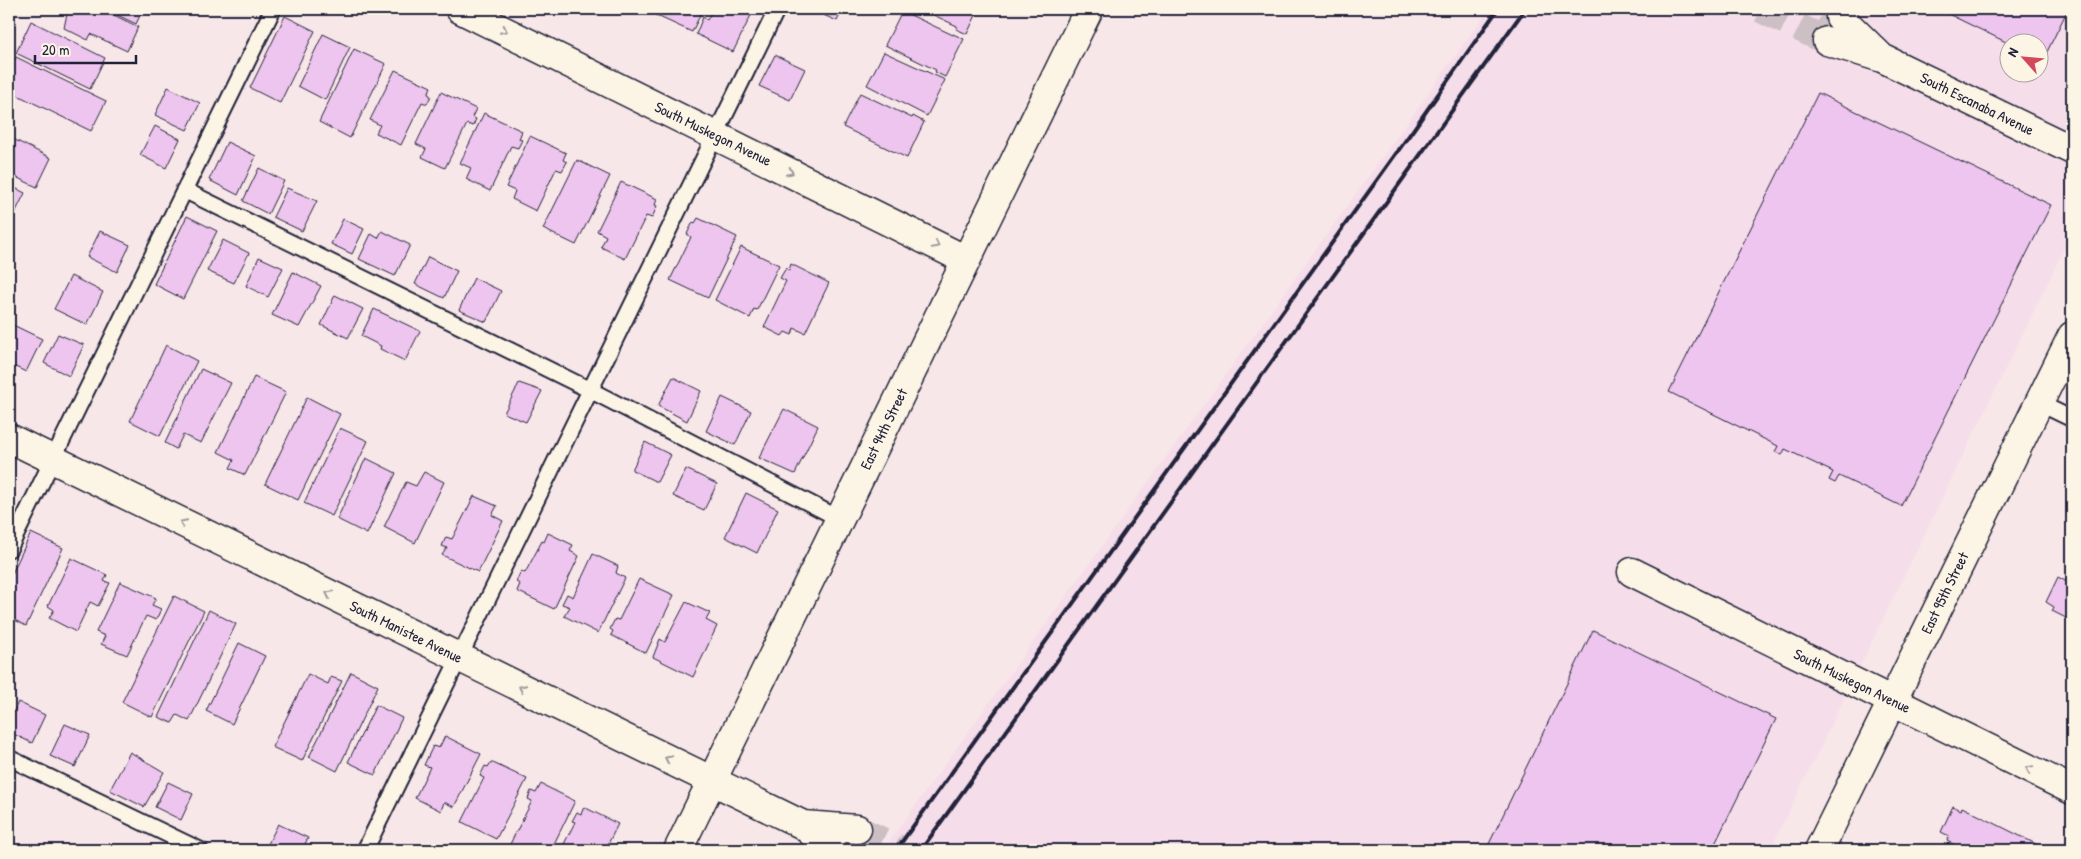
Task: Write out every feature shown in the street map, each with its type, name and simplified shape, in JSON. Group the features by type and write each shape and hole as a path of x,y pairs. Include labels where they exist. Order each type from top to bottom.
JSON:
{"street":[{"name":"South Muskegon Avenue","path":"460,9 966,260"},
{"name":"East 94th Street","path":"678,850 1089,9"},
{"name":"South Escanaba Avenue","path":"1840,17 1882,58"},
{"name":"South Escanaba Avenue","path":"1827,41 1882,58 2072,150"},
{"name":"East 95th Street","path":"1819,850 2072,336"},
{"name":"South Manistee Avenue","path":"9,438 803,825 832,850"},
{"name":"South Muskegon Avenue","path":"1632,572 2072,790"},
{"name":"South Manistee Avenue","path":"803,825 857,829"}],"lane":[{"path":"9,549 273,9"},
{"path":"365,850 777,9"},
{"path":"184,190 590,390 840,519"},
{"path":"2039,403 2072,419"},
{"path":"9,758 200,850"}],"shaded area":[{"path":"1489,9 2072,9 2072,233 1770,850 883,850"}],"building":[{"path":"68,9 102,9 138,27 127,51 91,34 88,40 64,28"},
{"path":"105,9 143,9 136,24"},
{"path":"658,9 703,9 692,32 655,15"},
{"path":"713,9 754,9 733,52 696,34 703,17 707,20"},
{"path":"810,9 843,9 837,21"},
{"path":"921,9 979,9 967,34 956,29 957,26"},
{"path":"1938,9 2068,9 2048,50 2048,32 1998,32 1998,38"},
{"path":"902,11 964,39 945,77 935,72 936,70 885,45"},
{"path":"285,16 315,31 280,103 250,88"},
{"path":"31,21 105,58 90,89 16,53"},
{"path":"323,34 350,47 325,100 298,86"},
{"path":"354,49 386,64 350,138 319,122"},
{"path":"884,52 945,80 927,116 867,85"},
{"path":"775,55 805,69 790,100 759,86"},
{"path":"16,57 106,101 91,131 9,91 9,71"},
{"path":"395,70 431,87 428,94 431,96 427,104 422,102 401,145 376,133 380,125 370,120"},
{"path":"168,87 200,103 187,130 155,115"},
{"path":"441,92 476,109 472,117 476,119 473,126 467,124 445,168 422,157 426,149 416,144"},
{"path":"860,93 924,122 907,158 843,127"},
{"path":"1818,93 2051,205 1901,506 1839,476 1835,483 1829,480 1833,472 1785,449 1782,455 1775,452 1778,446 1669,392"},
{"path":"484,113 522,131 519,139 522,140 518,148 511,146 490,191 466,179 471,168 460,163"},
{"path":"155,126 180,139 166,168 140,155"},
{"path":"530,136 566,153 563,160 567,162 562,171 556,169 536,211 512,199 515,191 506,187"},
{"path":"9,137 51,158 37,187 9,174"},
{"path":"227,142 256,156 238,195 209,180"},
{"path":"577,160 610,176 576,245 543,229"},
{"path":"259,168 284,181 268,214 243,201"},
{"path":"621,182 657,199 655,205 657,206 652,218 646,216 625,259 601,247 606,236 597,231"},
{"path":"9,185 25,193 13,217 9,214"},
{"path":"287,188 317,201 302,231 273,217"},
{"path":"187,216 217,231 183,299 154,284"},
{"path":"698,218 737,237 708,298 670,280 691,237 687,234 693,222 695,223"},
{"path":"343,219 364,229 352,254 331,244"},
{"path":"100,231 130,245 117,272 87,257"},
{"path":"382,231 410,245 395,276 359,259 371,234 378,238"},
{"path":"223,240 249,253 234,283 207,271"},
{"path":"741,247 779,265 757,310 754,309 750,318 715,300"},
{"path":"259,257 283,268 268,297 246,286"},
{"path":"428,257 457,271 444,298 415,284"},
{"path":"791,264 829,283 805,333 794,328 792,335 785,332 782,336 764,327 786,281 780,278 786,268 789,270"},
{"path":"293,272 321,286 299,327 272,315"},
{"path":"71,276 103,292 87,325 54,309"},
{"path":"474,278 501,291 486,322 459,310"},
{"path":"335,295 363,309 348,338 321,325"},
{"path":"374,309 420,331 405,361 380,349 381,346 361,336"},
{"path":"9,323 42,339 26,372 9,364"},
{"path":"58,334 84,345 69,376 44,363"},
{"path":"166,345 197,361 160,436 130,421"},
{"path":"201,369 231,383 201,443 183,435 176,449 165,443"},
{"path":"254,377 286,392 245,475 230,468 234,460 218,452"},
{"path":"673,377 701,391 687,421 658,406"},
{"path":"519,383 542,391 526,422 504,413"},
{"path":"307,397 340,414 298,500 265,484"},
{"path":"722,397 751,411 735,445 706,431"},
{"path":"784,409 818,426 795,474 759,458"},
{"path":"340,428 368,441 332,516 304,503"},
{"path":"645,442 671,455 657,482 632,470"},
{"path":"366,458 396,473 367,534 337,519"},
{"path":"686,469 717,484 704,510 673,496"},
{"path":"424,472 444,482 415,543 384,527 406,482 416,486"},
{"path":"746,493 778,509 757,553 725,537"},
{"path":"474,496 497,506 492,515 503,521 478,572 442,555 447,548 442,546 446,537 452,539"},
{"path":"31,533 63,548 26,626 9,617 9,580"},
{"path":"548,533 573,545 570,551 579,556 554,609 517,591 520,584 516,582 521,571 525,573"},
{"path":"593,554 618,566 616,573 625,578 598,633 564,616 570,607 562,604 567,594 573,597"},
{"path":"71,558 107,575 104,581 110,583 98,606 90,602 76,632 49,618 54,610 48,606"},
{"path":"2058,577 2067,582 2068,580 2072,582 2072,621 2052,611 2054,607 2046,602"},
{"path":"639,579 674,595 646,653 611,635 613,631 610,629 615,619 619,620"},
{"path":"120,582 156,598 152,605 161,609 156,620 146,616 127,655 101,644 105,636 96,632"},
{"path":"174,596 204,611 152,717 122,702"},
{"path":"686,602 710,613 706,620 717,626 693,677 653,657 660,639 665,642"},
{"path":"209,610 236,624 189,721 177,715 172,723 158,717"},
{"path":"1593,630 1776,719 1712,850 1486,850"},
{"path":"239,643 265,656 232,724 206,711"},
{"path":"351,672 378,686 337,771 309,757"},
{"path":"308,674 328,684 331,677 342,681 302,761 272,747"},
{"path":"18,702 45,715 32,743 9,732 9,722"},
{"path":"376,705 402,718 375,775 348,762"},
{"path":"65,724 90,735 75,767 50,756"},
{"path":"445,736 481,754 454,807 444,802 441,811 415,798 430,767 424,765 433,746 439,748"},
{"path":"130,752 164,772 144,807 110,790"},
{"path":"491,762 527,779 496,839 462,822 484,778 480,776 485,766 488,767"},
{"path":"168,782 193,794 181,820 155,807"},
{"path":"541,784 575,801 551,850 507,850 532,801 528,799 531,791 536,793"},
{"path":"1953,806 1961,810 1962,807 2044,848 2042,850 1965,850 1947,841 1949,836 1941,832"},
{"path":"584,807 618,824 605,850 561,850 575,822 572,821 577,812 581,814"},
{"path":"278,824 308,838 302,850 265,850"}],"tunnel":[{"path":"1761,9 1827,41"},
{"path":"1824,9 1840,17"},
{"path":"857,829 901,850"}],"railway":[{"path":"896,850 1498,9"},
{"path":"921,850 1525,9"}]}
